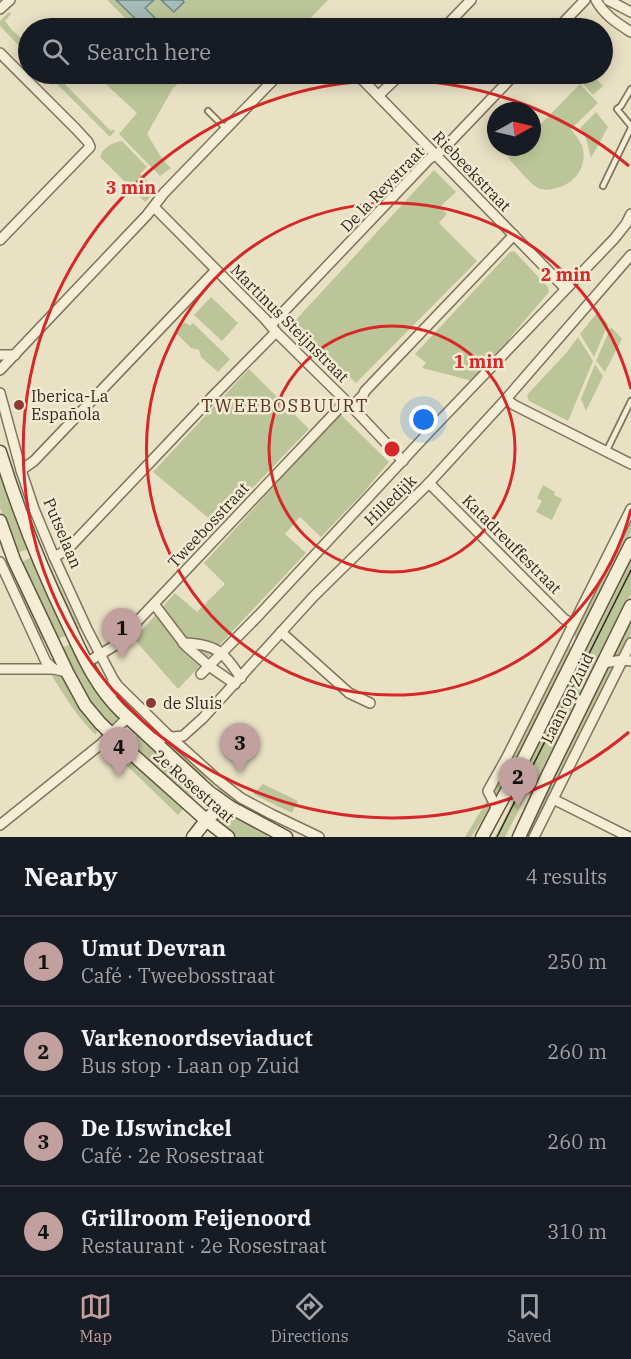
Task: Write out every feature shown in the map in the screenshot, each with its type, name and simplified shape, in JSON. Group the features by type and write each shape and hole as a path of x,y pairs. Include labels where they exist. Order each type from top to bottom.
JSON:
{"main road":[{"name":"Putselaan","path":"0,452 20,515 86,663 99,686 128,717"},
{"path":"0,521 14,560 67,672 85,705 111,735"},
{"name":"Laan op Zuid","path":"482,837 631,544"},
{"name":"Laan op Zuid","path":"519,837 631,606"},
{"name":"2e Rosestraat","path":"128,717 210,792 230,807 286,837"},
{"name":"2e Rosestraat","path":"111,735 228,837"},
{"path":"193,837 206,820 217,811 230,807"}],"street":[{"path":"0,9 10,0"},
{"path":"454,18 471,0"},
{"path":"568,18 585,0"},
{"path":"596,0 601,9 611,18"},
{"path":"608,0 631,12"},
{"path":"613,20 631,32"},
{"path":"0,54 18,72"},
{"path":"0,240 90,147 82,135 30,84"},
{"path":"0,370 154,207 162,195 269,84"},
{"name":"Riebeekstraat","path":"367,84 565,288"},
{"path":"379,95 391,84"},
{"name":"De la Reystraat","path":"54,557 67,550 213,396 429,159 450,142 505,84"},
{"name":"Martinus Steijnstraat","path":"154,207 403,461"},
{"name":"Hilledijk","path":"201,674 622,230 631,214"},
{"name":"Tweebosstraat","path":"86,663 114,646 349,404 363,395 514,235"},
{"name":"Hilledijk","path":"152,739 183,736 203,718 314,596 429,483 506,399 631,255"},
{"path":"21,470 34,461 216,270"},
{"path":"0,355 15,355"},
{"name":"Putselaan","path":"0,393 21,470 54,557 113,679 149,717"},
{"path":"506,399 631,464"},
{"name":"Katadreuffestraat","path":"429,483 564,619 573,624"},
{"name":"Laan op Zuid","path":"497,809 488,791 631,509"},
{"path":"0,564 46,662 54,669"},
{"path":"154,604 183,643 209,666 238,681"},
{"path":"281,632 349,693 370,704"},
{"name":"Laan op Zuid","path":"569,634 577,652"},
{"name":"Laan op Zuid","path":"534,837 627,660 631,642"},
{"path":"183,643 204,644 222,653 228,659 238,681"},
{"path":"603,663 627,660"},
{"path":"0,669 54,669 67,672"},
{"path":"111,701 113,679"},
{"path":"0,825 89,754 128,717"},
{"name":"2e Rosestraat","path":"149,717 241,798 319,837"},
{"path":"553,799 629,837"}],"lane":[{"path":"603,186 631,127 617,110 631,89"},
{"path":"208,111 225,129"},
{"path":"606,452 631,401"}],"green space":[{"path":"107,0 328,0 311,18 125,18"},
{"path":"9,12 11,14 5,21 18,35 18,45 0,26 0,21"},
{"path":"57,84 65,84 111,131 113,129 115,131 110,137"},
{"path":"106,84 177,84 147,134 163,160 171,168 160,176 119,134 137,113"},
{"path":"580,84 598,103 571,129 583,149 583,164 580,170 572,181 547,190 535,186 508,158 510,156 541,156 541,124"},
{"path":"583,84 601,84 603,86 593,95"},
{"path":"596,112 608,127 591,158 585,135 580,128"},
{"path":"122,141 147,167 140,174 157,190 145,202 100,157 108,146"},
{"path":"434,170 456,192 440,207 447,214 439,223 477,261 356,383 293,323"},
{"path":"514,251 548,287 549,292 473,381 422,368 426,363 415,354 510,252"},
{"path":"211,297 238,323 222,341 194,315"},
{"path":"597,313 608,324 594,357 580,334"},
{"path":"185,322 190,326 193,323 230,359 218,372 201,357 199,350 191,348 175,332"},
{"path":"611,327 622,339 605,372 596,361"},
{"path":"578,337 593,361 568,421 529,401 527,395"},
{"path":"595,364 603,376 586,411 581,399"},
{"path":"249,369 309,429 217,525 153,472"},
{"path":"340,414 389,462 321,537 300,517 285,534 306,553 178,689 134,639 175,593 197,612 225,584 204,563"},
{"path":"3,476 29,549 16,553 0,508 0,477"},
{"path":"543,485 562,499 552,520 536,512 542,501 537,498"},
{"path":"631,518 631,532 577,642 573,631"},
{"path":"44,553 80,629 77,630 41,554"},
{"path":"33,556 69,634 55,640 20,563"},
{"path":"631,557 631,594 532,796 527,794 505,837 495,837 519,790 514,787"},
{"path":"12,565 45,638 42,640 9,566"},
{"path":"631,619 631,635 621,656 611,657"},
{"path":"568,641 572,651 496,799 492,791"},
{"path":"73,642 117,712 118,718 112,725 109,726 98,717 60,649"},
{"path":"616,666 530,837 524,837 606,667"},
{"path":"52,673 65,677 98,725 96,735 72,707"},
{"path":"115,689 144,716 139,722 115,698"},
{"path":"140,732 200,788 189,802 128,745"},
{"path":"160,740 170,742 208,776 204,782"},
{"path":"123,750 185,807 178,815 117,756"},
{"path":"263,784 298,801 292,813 253,794"},
{"path":"220,787 275,819 273,825 215,791"},
{"path":"488,799 491,807 471,837 465,837"},
{"path":"232,815 268,834 267,837 233,837 213,818"}],"water":[{"path":"116,0 154,0 145,8 155,18 135,18"},
{"path":"161,0 183,0 184,2 174,12"}],"tram line":[{"path":"497,837 631,570"}],"place":[{"name":"Iberica-La Española","path":"19,405"},
{"name":"Umut Devran","path":"122,658"},
{"name":"de Sluis","path":"151,703"},
{"name":"De IJswinckel","path":"240,773"},
{"name":"Grillroom Feijenoord","path":"119,777"},
{"name":"Varkenoordseviaduct","path":"518,807"}],"district":[{"name":"TWEEBOSBUURT","path":"285,405"}]}
